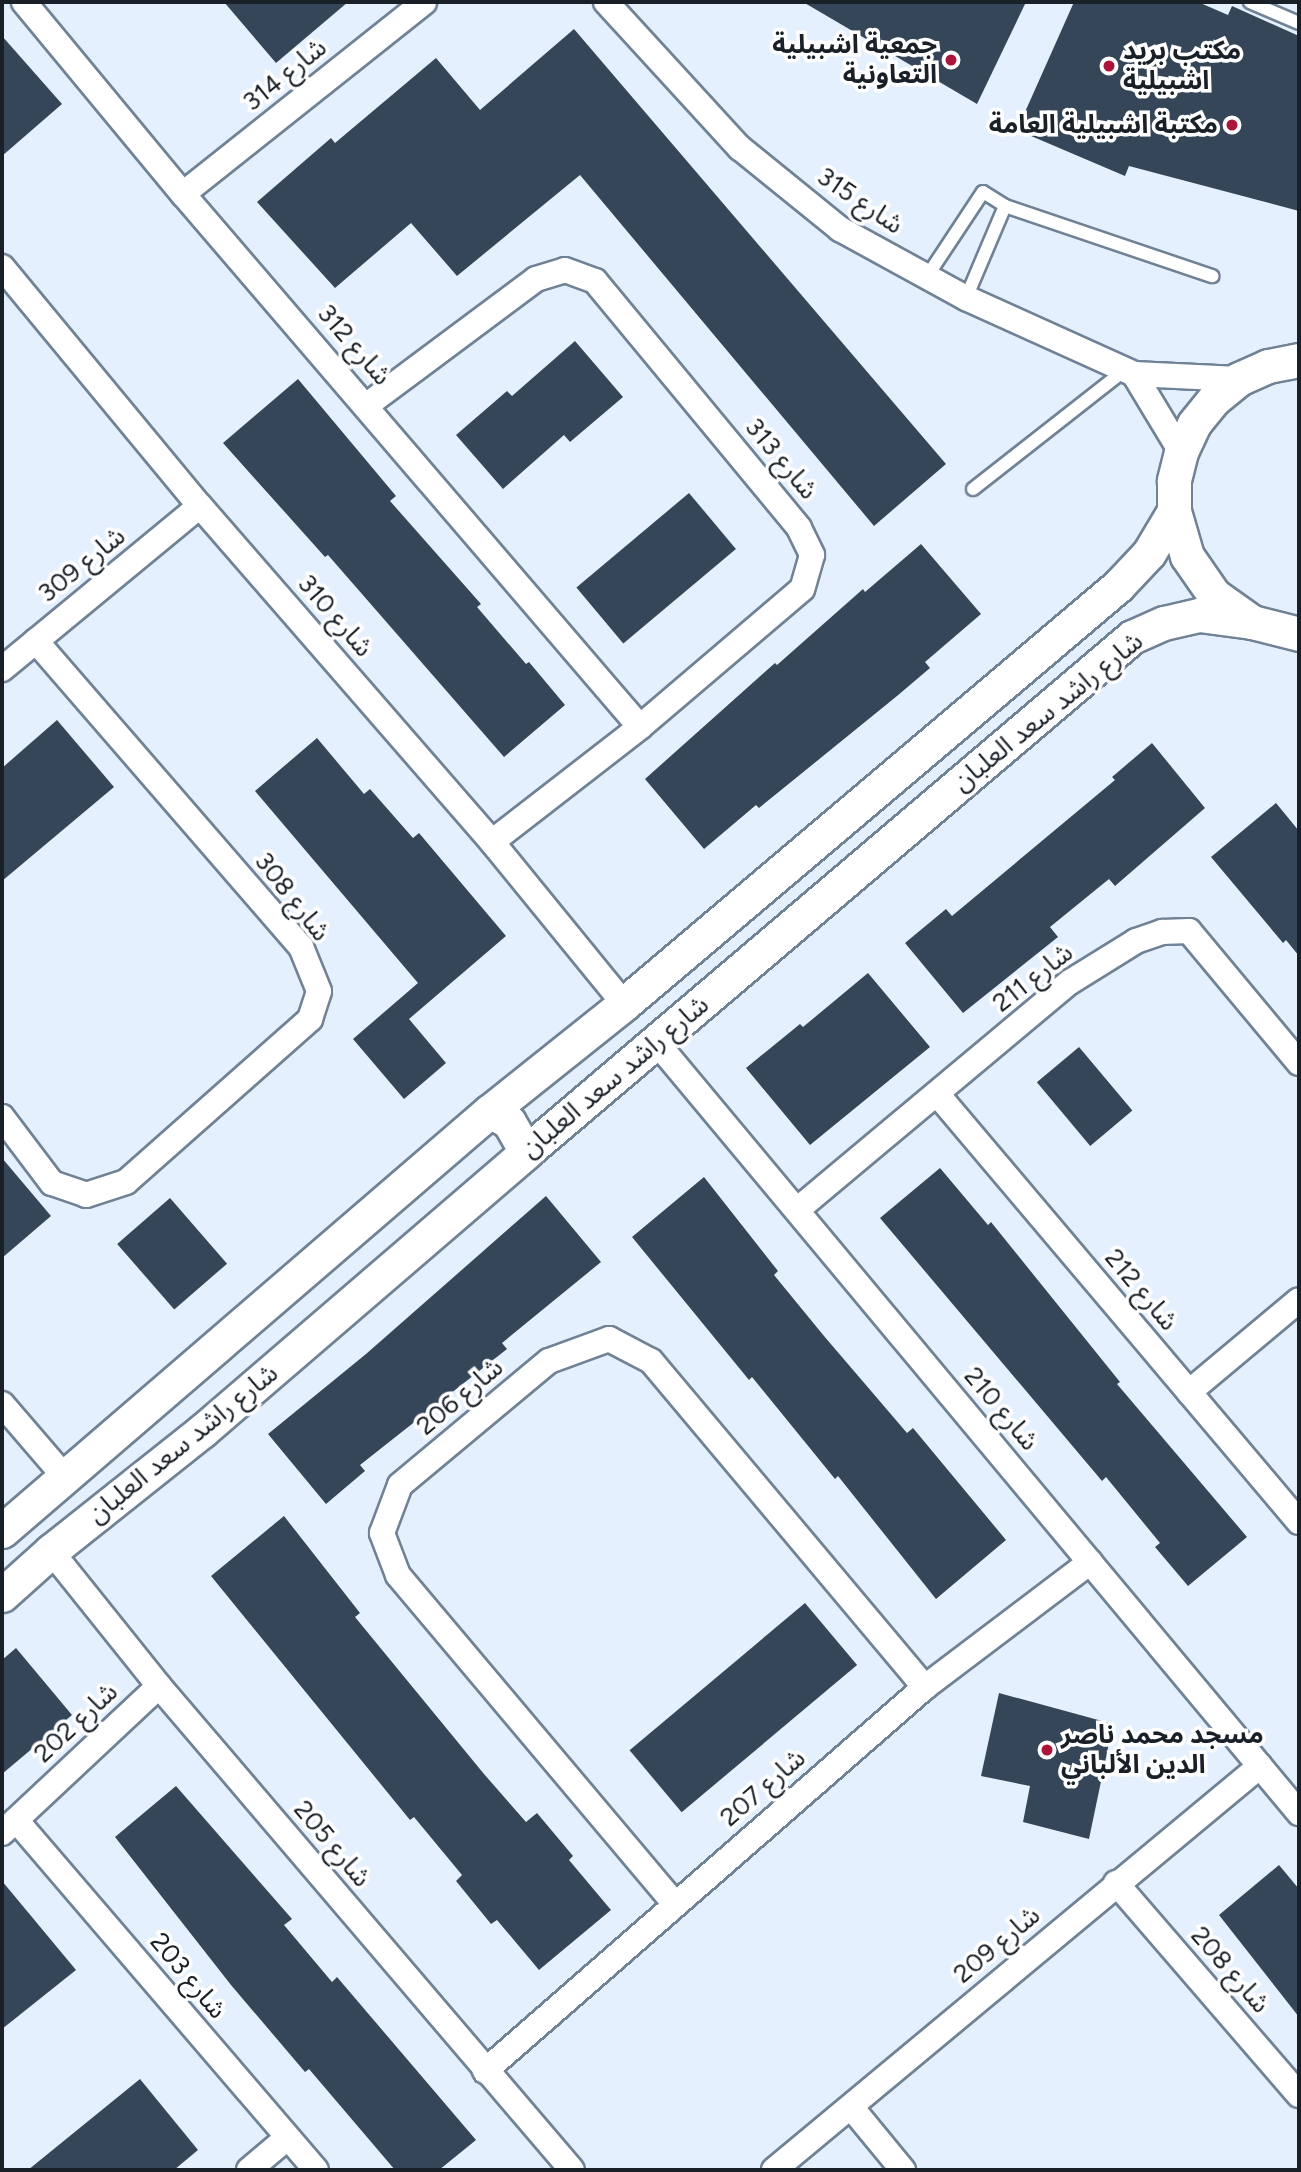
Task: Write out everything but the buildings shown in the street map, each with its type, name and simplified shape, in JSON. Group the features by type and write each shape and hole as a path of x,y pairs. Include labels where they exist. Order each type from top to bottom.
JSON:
{"main road":[{"path":"1299,360 1268,366 1239,379 1207,407 1194,424 1181,452 1174,481 1174,511 1187,556 1214,594 1252,621 1299,634"},
{"name":"شارع راشد سعد العلبان","path":"2,1531 490,1111 624,1004 1118,586 1149,554 1174,511"},
{"name":"شارع راشد سعد العلبان","path":"2,1595 51,1551 202,1431 1132,637 1164,623 1199,615 1252,621"},
{"path":"490,1111 509,1122 526,1152"},
{"path":"172,1386 166,1403 171,1419 185,1431 202,1431"}],"street":[{"name":"شارع 312","path":"24,2 183,194 367,405 640,727"},
{"name":"شارع 314","path":"183,194 424,2"},
{"name":"شارع 315","path":"606,2 740,148 841,229 966,298 1130,372 1239,379"},
{"name":"شارع 310","path":"2,267 200,506 492,842 624,1004"},
{"name":"شارع 313","path":"367,405 536,279 565,270 595,281 799,528 812,555 802,589 640,727 492,842"},
{"path":"1130,372 1181,452"},
{"name":"شارع 309","path":"2,670 200,506"},
{"name":"شارع 308","path":"2,1117 52,1183 86,1195 126,1182 310,1019 319,991 301,947 36,641"},
{"name":"شارع 211","path":"797,1210 938,1095 1070,982 1136,941 1162,932 1189,932 1299,1063"},
{"name":"شارع 210","path":"657,1043 1299,1812"},
{"name":"شارع 212","path":"938,1095 1299,1522"},
{"path":"1189,1392 1299,1300"},
{"name":"شارع 206","path":"675,1903 398,1575 382,1533 400,1485 550,1362 609,1339 651,1361 925,1687"},
{"path":"2,1404 64,1476"},
{"name":"شارع 205","path":"51,1551 159,1686 572,2170"},
{"name":"شارع 207","path":"485,2071 925,1687 1090,1562"},
{"name":"شارع 202","path":"9,1826 159,1686"},
{"name":"شارع 209","path":"774,2170 1260,1766"},
{"name":"شارع 203","path":"9,1826 316,2170"},
{"name":"شارع 208","path":"1116,1883 1299,2095"},
{"path":"851,2107 903,2170"},
{"path":"249,2170 287,2138"}],"lane":[{"path":"1250,2 1299,23"},
{"path":"926,278 983,192 1005,206 1212,276"},
{"path":"966,298 1005,206"},
{"path":"973,489 1130,372"}],"place":[{"name":"جمعية اشبيلية التعاونية","path":"951,60"},
{"name":"مكتب بريد اشبيلية","path":"1109,66"},
{"name":"مكتبة اشبيلية العامة","path":"1232,125"},
{"name":"مسجد محمد ناصر الدين الألباني","path":"1047,1750"}]}
